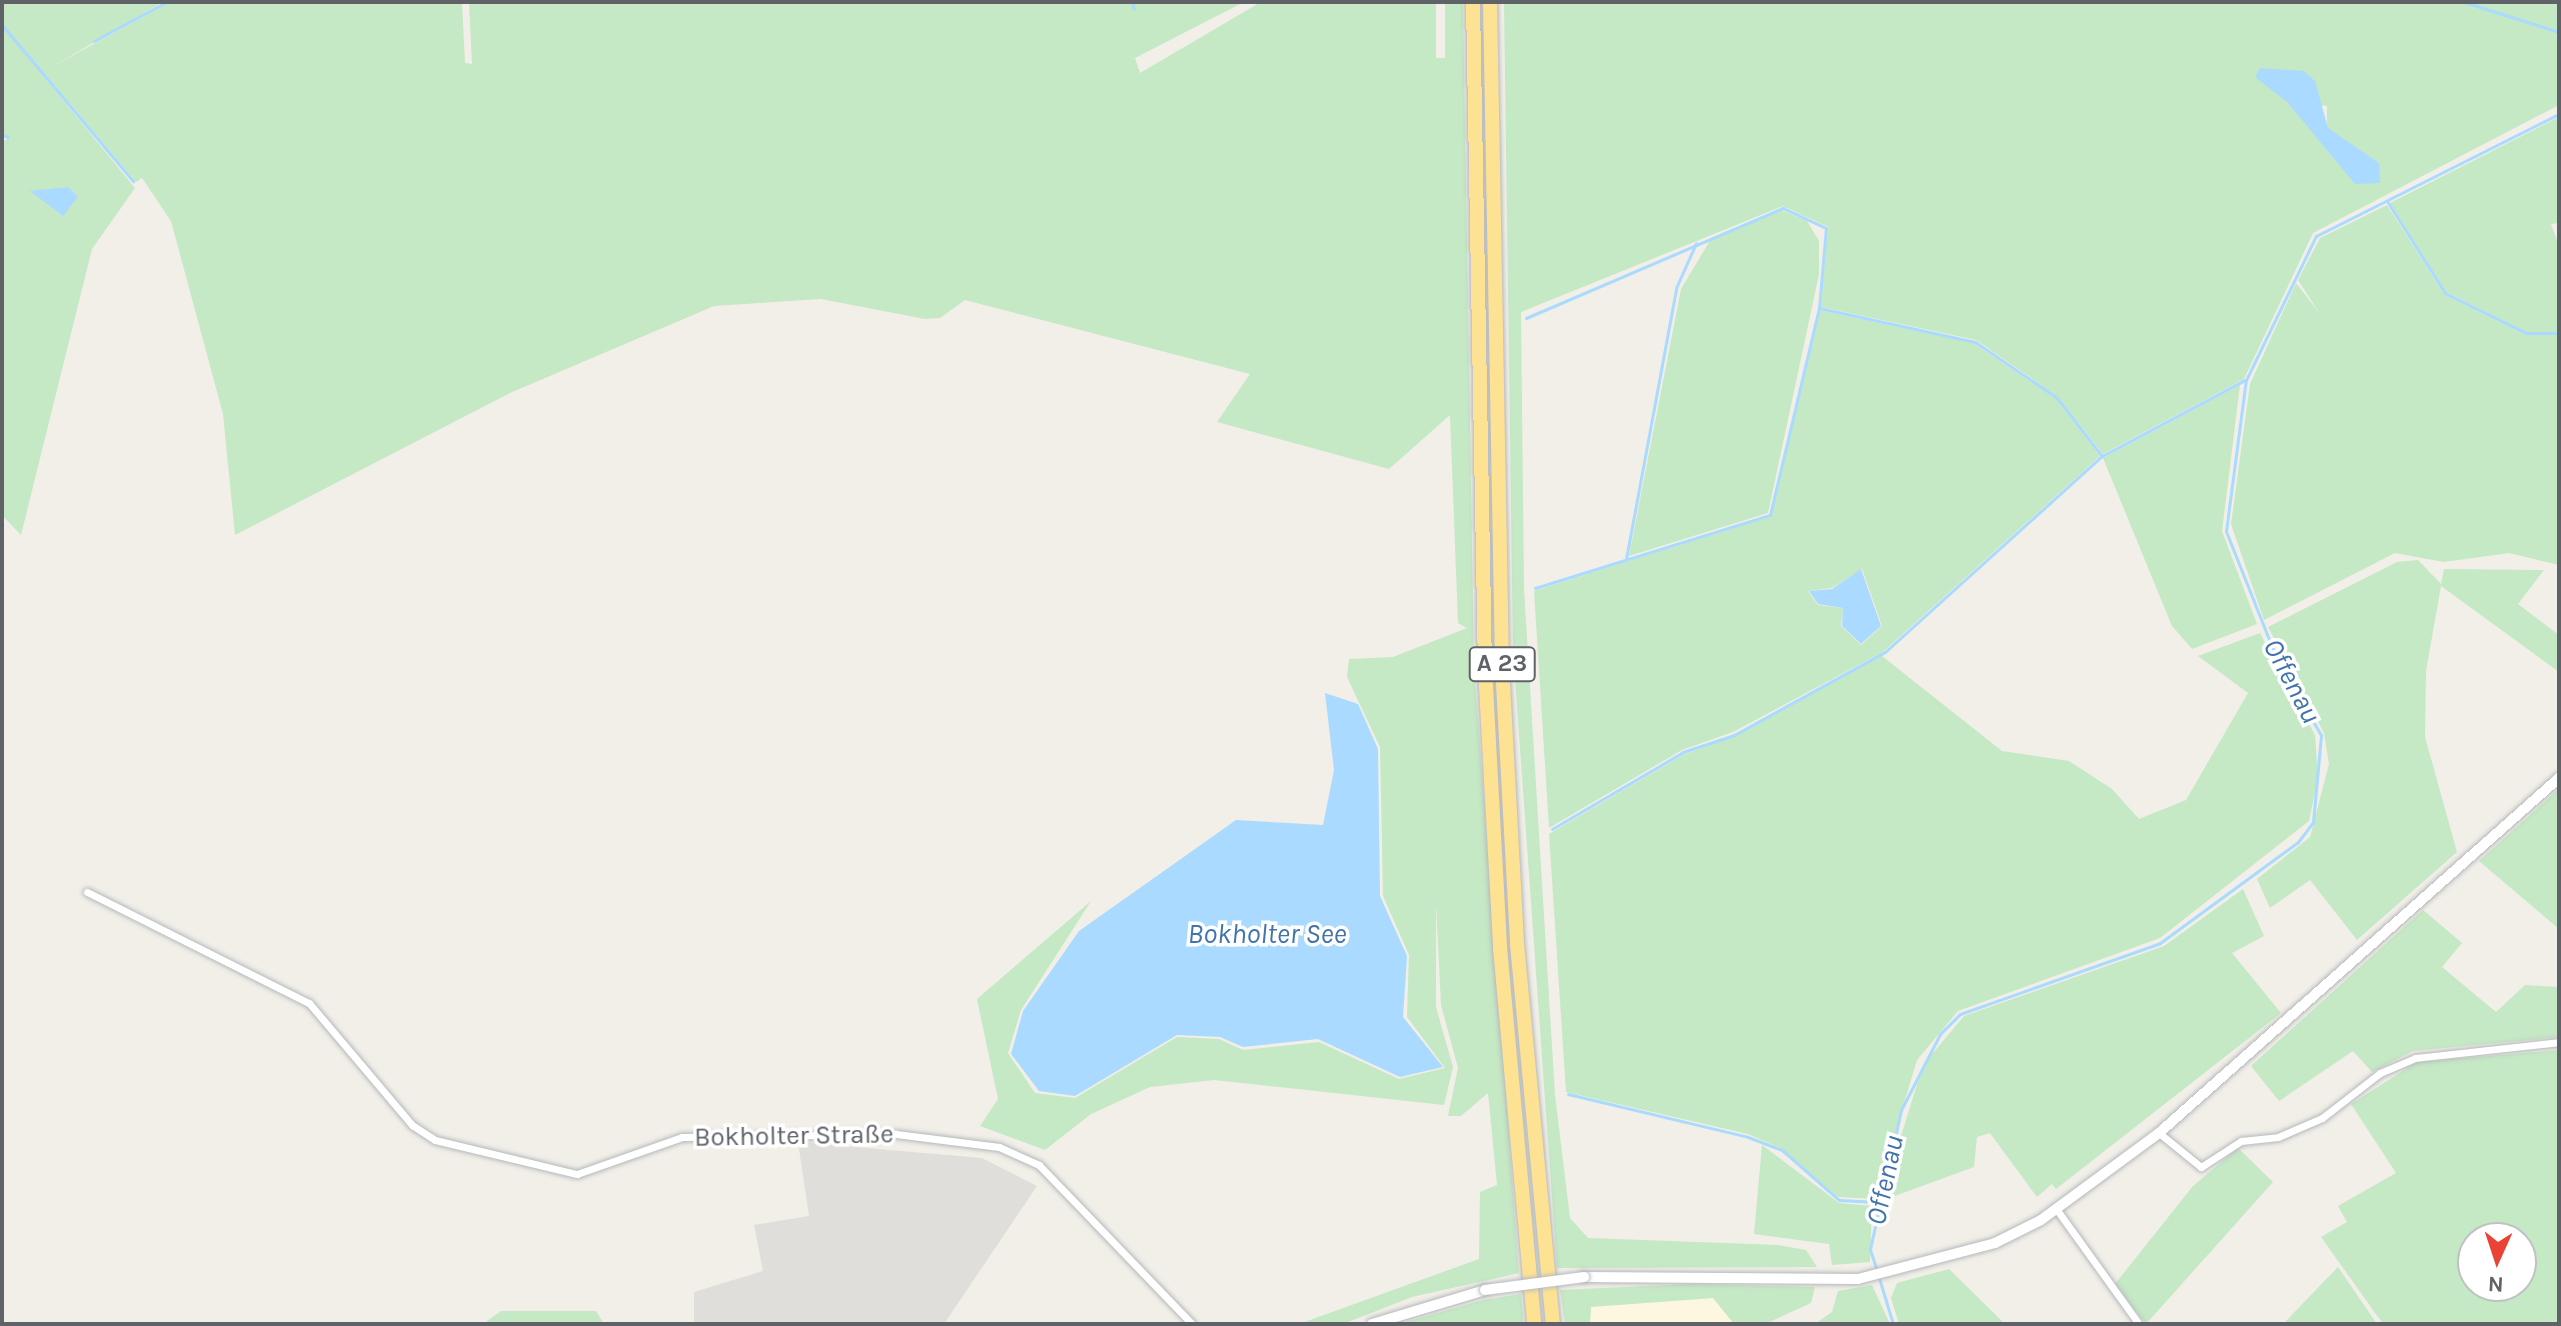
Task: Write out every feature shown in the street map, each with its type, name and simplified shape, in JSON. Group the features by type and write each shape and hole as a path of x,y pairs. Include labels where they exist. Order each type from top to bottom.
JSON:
{"highway":[{"name":"A 23","path":"1473,2 1485,668 1500,948 1534,1324"},
{"name":"A 23","path":"1490,2 1502,665 1518,959 1553,1324"}],"main road":[{"path":"1372,1324 1485,1290 1584,1277 1858,1279 1888,1274 1995,1243 2057,1210 2159,1133 2559,778"}],"street":[{"name":"Bokholter Straße","path":"87,892 309,1003 412,1125 446,1144 577,1174 682,1137 896,1134 999,1147 1039,1165 1192,1324"},
{"path":"2159,1133 2201,1167 2241,1141 2278,1137 2322,1118 2380,1073 2415,1058 2559,1042"},
{"path":"2057,1210 2139,1324"}],"shaded area":[{"path":"798,1142 982,1158 1037,1186 944,1324 694,1324 694,1292 763,1271 754,1225 809,1216"},
{"path":"1713,1298 1734,1324 1590,1324 1591,1307"}],"green space":[{"path":"2,2 163,2 50,68 170,2 462,2 465,63 472,64 469,2 1244,2 1135,58 1140,73 1261,2 1436,2 1436,58 1445,58 1445,2 1463,2 1474,665 1519,1273 1412,1297 1343,1324 1299,1324 1479,1259 1480,1192 1497,1185 1488,1093 1461,1116 1448,1116 1458,1068 1441,1005 1436,904 1436,1007 1453,1067 1444,1105 1214,1080 1150,1087 1091,1114 1045,1150 980,1126 998,1099 977,999 1091,901 1021,1010 1008,1053 1035,1093 1075,1098 1177,1037 1219,1039 1243,1050 1319,1042 1399,1079 1445,1068 1407,1017 1409,955 1383,896 1380,747 1347,677 1349,659 1393,657 1467,628 1458,623 1450,415 1389,469 1217,422 1250,374 965,300 940,318 925,319 821,299 714,306 510,393 235,535 223,414 171,221 142,178 136,182 2,23"},
{"path":"1504,2 2559,2 2559,105 2313,233 2244,379 2103,454 2057,396 1976,340 1821,307 1828,227 1783,206 1521,312 1524,589 1555,1095 1570,1218 1588,1238 1778,1245 1806,1250 1817,1267 1557,1268 1513,650","holes":["2287,102 2327,106 2327,128 2379,163 2341,166"]},
{"path":"2,26 135,188 92,249 21,535 2,515 2,143 9,137 2,134"},
{"path":"2559,117 2559,223 2551,224 2559,246 2559,332 2526,332 2446,292 2390,203"},
{"path":"2387,205 2444,294 2526,335 2559,335 2559,565 2509,553 2444,562 2395,553 2264,620 2231,524 2250,384 2296,283 2320,314 2298,280 2320,238"},
{"path":"1782,210 1807,221 1819,241 1819,274 1768,513 1629,556 1681,289 1711,239"},
{"path":"1819,310 1973,343 2055,398 2100,456 1883,652 1733,732 1682,750 1549,828 1534,591 1771,516","holes":["1862,569 1882,626 1861,645 1841,626 1843,608 1818,605 1808,591 1832,588"]},
{"path":"2240,385 2222,531 2257,624 2192,649 2172,626 2103,458"},
{"path":"2418,560 2441,584 2444,569 2544,570 2518,604 2559,635 2559,672 2441,586 2426,671 2425,737 2457,852 2357,940 2310,880 2270,908 2257,879 2310,837 2329,764 2324,733 2268,627 2397,562"},
{"path":"2260,633 2315,735 2318,778 2309,821 2160,938 1958,1011 1917,1060 1875,1199 1838,1197 1782,1149 1748,1134 1566,1092 1549,834 1683,755 1734,736 1882,656 2002,751 2069,761 2112,789 2139,819 2186,800 2248,693 2198,656"},
{"path":"2559,789 2559,929 2479,861"},
{"path":"2243,889 2264,936 2232,953 2281,1013 2056,1189 2052,1184 2037,1197 1990,1133 1977,1137 1974,1167 1881,1201 1923,1065 1964,1016 2164,946"},
{"path":"2423,910 2462,943 2442,967 2496,1012 2525,985 2559,987 2559,1037 2413,1051 2372,1072 2353,1051 2279,1101 2251,1066"},
{"path":"2559,1050 2559,1324 2383,1324 2321,1237 2347,1222 2338,1206 2396,1173 2351,1104 2417,1062"},
{"path":"1762,1145 1839,1203 1872,1206 1870,1262 1832,1265 1829,1244 1754,1234"},
{"path":"2238,1148 2273,1182 2146,1324 2115,1284 2193,1186"},
{"path":"2338,1267 2377,1324 2283,1324"},
{"path":"1949,1269 2005,1324 1899,1324 1891,1298 1897,1283"},
{"path":"1690,1284 1815,1287 1811,1303 1765,1324 1734,1324 1713,1298 1591,1307 1590,1324 1565,1324 1560,1290"},
{"path":"1872,1285 1890,1324 1815,1324 1832,1312 1838,1291"},
{"path":"1521,1294 1524,1324 1399,1324 1483,1300"},
{"path":"501,1311 596,1311 604,1324 483,1324"}],"water":[{"path":"2260,68 2304,71 2315,81 2328,128 2379,163 2380,183 2355,184 2287,102 2255,77"},
{"path":"68,187 78,197 63,216 30,191"},
{"path":"1861,569 1881,626 1861,644 1842,626 1843,608 1818,604 1809,591 1832,589"},
{"name":"Bokholter See","path":"1325,693 1358,704 1378,749 1380,896 1407,956 1403,1017 1443,1067 1400,1077 1318,1039 1243,1047 1220,1037 1177,1035 1075,1096 1039,1091 1011,1054 1023,1011 1079,931 1236,820 1323,825 1334,770"}],"waterway":[{"path":"94,41 166,2"},
{"path":"1132,2 1134,9"},
{"path":"2464,2 2559,32"},
{"path":"2,25 133,181"},
{"name":"Offenau","path":"1877,1271 1870,1249 1901,1110 1940,1034 1960,1014 2160,943 2298,842 2313,822 2321,735 2278,662 2226,531 2246,380 2316,236 2559,114"},
{"path":"2,135 8,137"},
{"path":"2387,201 2445,293 2526,333 2559,333"},
{"path":"1526,318 1783,208 1826,228 1819,308 1975,342 2056,397 2102,456"},
{"path":"1626,559 1676,288 1696,243"},
{"path":"1535,588 1770,515 1819,308"},
{"path":"1552,829 1683,752 1734,735 1885,652 2102,456 2245,380"},
{"path":"1568,1094 1748,1137 1782,1150 1839,1200 1878,1202"},
{"name":"Offenau","path":"1879,1278 1893,1324"}]}
